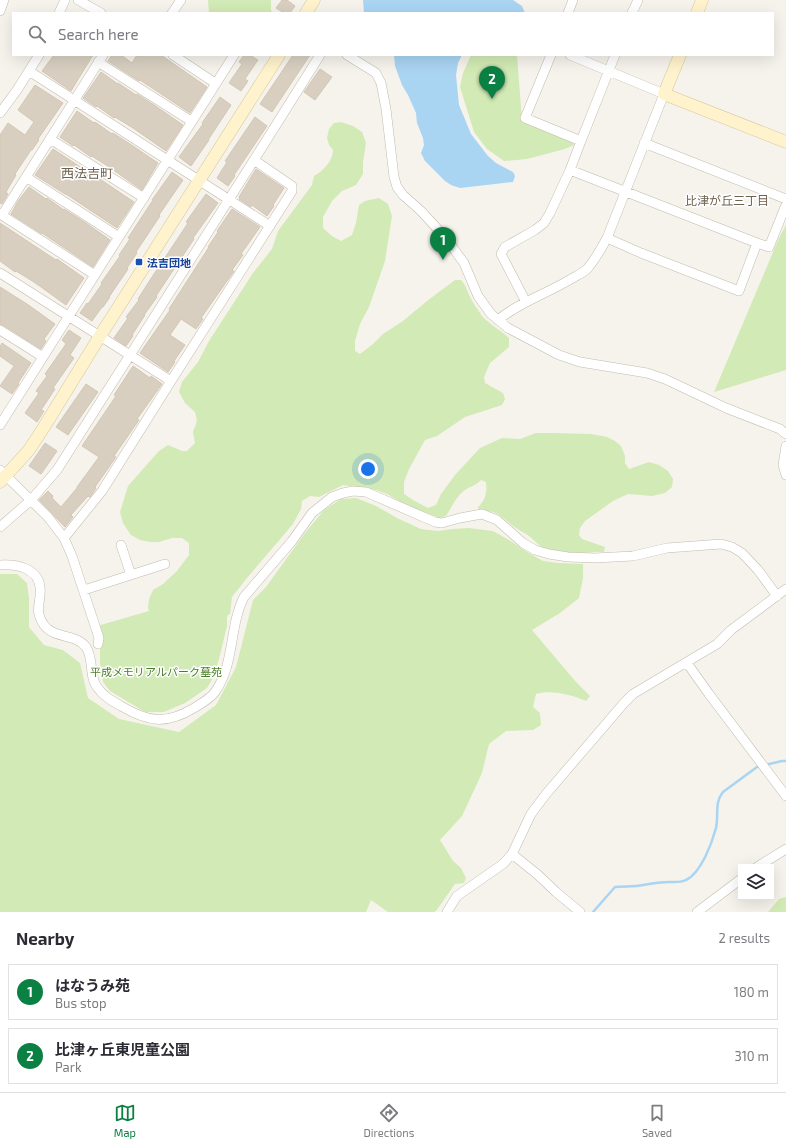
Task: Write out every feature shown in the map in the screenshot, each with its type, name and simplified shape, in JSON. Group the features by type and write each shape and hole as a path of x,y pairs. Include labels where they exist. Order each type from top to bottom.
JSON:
{"street":[{"path":"59,12 65,0"},
{"path":"78,0 99,12"},
{"path":"173,12 180,0"},
{"path":"307,12 314,0"},
{"path":"568,12 573,0"},
{"path":"632,12 638,0"},
{"path":"696,12 702,0"},
{"path":"0,113 17,90 38,56"},
{"path":"174,56 215,83"},
{"path":"0,425 233,56"},
{"path":"98,644 98,638 84,590 64,538 48,517 31,500 2,476 29,450 278,56"},
{"path":"0,526 31,500 57,470 319,56"},
{"path":"349,56 376,73 381,83 386,108 394,177 397,187 403,195 421,211 445,237 464,263 478,296 491,314 508,328 559,355 580,362 647,373 665,379 726,408 780,429 786,434"},
{"path":"551,56 525,118 580,141"},
{"path":"572,56 786,142"},
{"path":"526,302 501,254 506,247 544,223 550,213 570,170 580,141 616,56"},
{"path":"498,320 526,302 555,288 586,270 597,256 607,238 680,56"},
{"path":"95,275 1,215 101,59 191,121"},
{"path":"29,72 270,226"},
{"path":"50,139 144,198"},
{"path":"644,143 786,199"},
{"path":"64,538 102,491 292,191 292,186 254,160"},
{"path":"570,170 769,247 786,205"},
{"path":"26,177 119,237"},
{"path":"607,238 739,290 757,243"},
{"path":"0,273 171,381"},
{"path":"0,330 43,357"},
{"path":"786,446 783,465 786,475"},
{"path":"0,565 22,566 34,574 40,586 38,612 40,620 45,627 50,632 79,641 85,646 90,654 96,686 104,695 133,714 153,720 173,718 189,711 210,698 220,684 225,670 236,618 244,597 292,541 312,513 332,497 343,492 366,492 435,522 450,522 460,518 482,514 497,520 523,543 535,550 568,557 595,558 633,556 667,548 721,544 732,547 742,553 758,570 777,596"},
{"path":"121,545 131,575"},
{"path":"84,590 165,564"},
{"path":"447,912 457,896 503,864 512,854 531,814 546,794 633,694 717,644 731,630 786,589"},
{"path":"687,662 709,694 786,796"},
{"path":"762,864 786,849"},
{"path":"512,854 538,874 556,892 580,912"},
{"path":"697,912 738,881"}],"green space":[{"path":"208,0 271,0 271,11 272,12 209,12"},
{"path":"471,56 517,56 522,121 572,142 574,145 565,149 527,159 504,161 487,149 474,132 460,87 463,73"},
{"name":"平成メモリアルパーク墓苑","path":"341,122 353,126 362,132 366,143 363,174 356,185 342,191 332,201 323,217 323,228 332,236 341,241 352,235 359,205 365,201 379,198 388,204 392,216 385,261 369,307 360,324 355,341 355,351 360,354 383,334 403,321 455,280 461,280 463,282 471,299 482,316 509,338 509,347 490,363 484,377 485,383 503,393 505,399 502,405 465,417 437,436 425,440 409,469 404,482 404,494 428,508 436,505 441,494 455,475 480,448 502,438 520,439 536,433 591,434 607,437 621,446 625,456 625,463 629,469 649,462 659,465 668,471 673,479 672,487 665,493 652,496 628,494 613,501 585,521 580,528 579,535 582,539 605,547 604,552 583,553 568,553 546,549 496,513 491,511 479,511 478,507 484,498 486,489 486,482 481,480 477,484 462,492 446,516 440,518 402,503 387,494 376,490 343,485 319,497 310,496 302,501 301,509 293,524 232,597 230,614 227,616 227,626 219,659 213,678 207,688 185,703 164,712 145,712 110,691 103,682 97,626 149,611 149,599 153,590 163,584 177,571 189,555 189,543 182,538 172,538 159,542 150,542 140,540 131,535 123,523 120,512 128,486 159,451 168,445 182,451 187,451 195,443 193,432 197,421 195,412 185,403 179,392 182,382 198,362 209,341 253,273 272,249 278,231 312,185 314,176 329,162 333,154 333,150 329,145 327,138 329,129 334,123"},
{"path":"786,225 786,370 714,392 779,238"},
{"path":"356,498 376,506 421,529 438,531 469,528 493,531 543,561 583,564 583,578 579,598 560,613 532,630 576,682 590,696 586,701 555,692 536,694 533,707 540,713 541,725 533,730 506,731 489,744 482,773 462,816 440,840 453,861 461,868 466,878 464,883 455,884 434,912 388,912 371,900 366,912 0,912 0,574 17,574 27,583 29,599 29,627 44,645 63,650 80,663 88,698 119,719 179,732 216,705 236,667 253,600 266,587 305,533 324,510 341,499"},
{"path":"786,897 786,912 768,912 779,899"}],"water":[{"path":"363,0 513,0 522,6 525,12 364,12"},
{"path":"394,56 462,56 458,63 456,75 459,105 471,134 488,156 496,163 513,172 515,176 513,182 460,188 445,181 425,161 421,153 424,145 417,123 416,113 402,85 395,66"}],"building":[{"path":"282,0 287,0 295,6 291,12 282,12 276,8"},
{"path":"53,56 92,56 71,91 42,71"},
{"path":"111,56 122,56 132,63 136,56 162,56 207,87 190,113 108,61"},
{"path":"243,56 252,56 258,60 245,79 248,81 241,91 229,83 242,64 239,62"},
{"path":"292,56 309,56 272,112 260,104"},
{"path":"320,69 332,77 315,100 304,92"},
{"path":"101,72 183,125 166,151 133,128 115,117 114,118 83,98"},
{"path":"35,85 63,103 15,174 16,175 6,192 8,194 2,204 0,203 0,135 8,123 25,135 34,122 18,110"},
{"path":"220,97 231,105 191,166 179,157"},
{"path":"77,111 158,163 142,190 92,156 91,157 60,137"},
{"path":"255,117 267,126 228,186 217,178 227,162 225,161"},
{"path":"53,149 134,202 117,228 35,175"},
{"path":"256,169 284,188 267,216 252,205 251,207 239,199"},
{"path":"172,172 183,180 159,215 160,216 136,252 137,253 127,268 128,269 110,297 92,321 80,313 102,284 101,283 130,239 128,238"},
{"path":"29,187 110,240 93,267 11,214 18,201"},
{"path":"206,194 218,203 193,238 194,239 156,296 157,297 144,315 126,346 114,338 128,318 126,317 139,300 138,299 150,280 188,223 186,222"},
{"path":"232,209 260,227 241,254 243,255 232,270 234,271 201,318 203,319 196,329 181,319 170,335 185,345 168,372 140,353 170,310 169,309"},
{"path":"0,223 84,278 66,305 34,282 16,271 15,272 0,261"},
{"path":"0,287 55,324 44,339 46,341 41,349 0,324"},
{"path":"69,330 81,338 70,355 74,358 53,388 55,389 41,410 44,411 37,422 25,413 39,393 36,391 47,376 45,374 66,344 62,340"},
{"path":"2,343 31,363 12,394 0,386 14,366 0,356 0,347"},
{"path":"133,366 150,378 151,376 162,384 137,419 139,420 114,456 116,457 95,487 96,488 90,497 88,496 71,515 73,517 65,527 39,500 48,491 53,496 52,498 61,507 77,488 99,457 82,446 116,396 114,395"},
{"path":"86,384 98,392 68,435 56,427"},
{"path":"45,443 57,451 41,474 29,466"}],"waterway":[{"path":"765,765 786,761"},
{"path":"593,912 615,887 636,886 661,882 679,882 686,880 691,876 701,864 712,841 717,823 720,796 723,792 760,766"}],"place":[{"name":"比津ヶ丘東児童公園","path":"492,99"},
{"name":"はなうみ苑","path":"443,260"},
{"name":"法吉団地","path":"139,262"}],"district":[{"name":"西法吉町","path":"87,173"},
{"name":"比津が丘三丁目","path":"727,200"}]}
